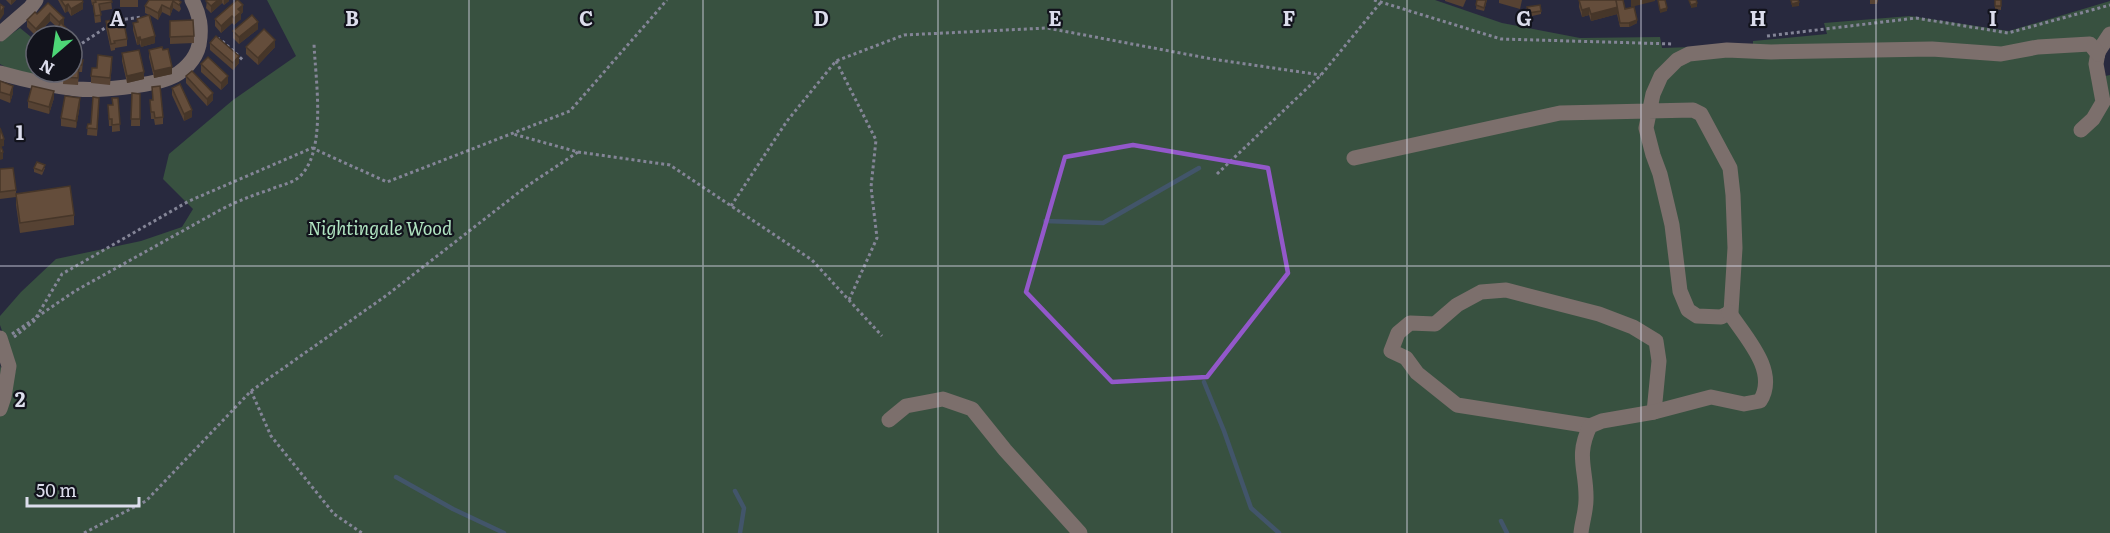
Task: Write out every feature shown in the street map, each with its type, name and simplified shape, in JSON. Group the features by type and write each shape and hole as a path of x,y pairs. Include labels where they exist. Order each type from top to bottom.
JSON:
{"street":[{"path":"0,34 36,0"},
{"path":"0,73 78,89 144,84 169,78 186,67 198,49 201,28 192,0"},
{"path":"2081,130 2093,119 2103,102 2097,64 2098,54 2110,34"},
{"path":"1354,158 1560,113 1649,112 1693,110 1701,114 1730,168 1735,248 1732,301 1729,312 1721,317 1697,316 1688,310 1680,291 1672,225 1646,128 1649,112 1653,94 1661,76 1677,60 1689,54 1728,50 1771,52 1932,49 2001,54 2038,47 2090,44 2098,54"},
{"path":"1654,412 1659,361 1656,341 1633,327 1599,314 1506,290 1481,292 1457,305 1435,324 1410,323 1398,333 1391,351 1406,358 1417,374 1458,405 1590,426 1602,421 1654,412 1711,397 1744,404 1760,401 1766,391 1766,372 1761,359 1729,312"},
{"path":"0,409 9,366 1,342"},
{"path":"889,420 906,406 943,399 972,409 1005,450 1080,533"},
{"path":"1581,533 1586,500 1582,441 1590,426"}],"path":[{"path":"35,318 62,274 189,201 312,148 387,182 570,111 667,0"},
{"path":"1374,0 1501,39 1683,45"},
{"path":"1217,174 1321,75 1382,2"},
{"path":"1763,36 1916,18 2008,33 2110,5"},
{"path":"84,42 119,20 144,17"},
{"path":"731,206 787,121 836,61 904,35 1047,28 1212,59 1321,75"},
{"path":"200,38 220,39 244,61"},
{"path":"1,342 75,291 222,209 294,180 305,172 312,161 318,138 314,43"},
{"path":"836,61 876,140 871,188 877,238 849,300"},
{"path":"511,134 578,152 670,165 812,260 882,336"},
{"path":"84,533 147,501 251,391 387,295 527,186 578,152"},
{"path":"251,391 271,436 334,514 362,533"}],"highlighted area":[{"path":"1133,145 1268,168 1288,273 1207,377 1112,382 1026,292 1065,157"}],"green space":[{"name":"Nightingale Wood","path":"267,0 1435,0 1502,23 1580,38 1660,37 1662,48 1753,45 1753,41 1827,34 1824,23 1910,16 2009,31 2110,1 2110,32 2100,77 2110,75 2110,533 0,533 0,365 4,377 16,371 0,325 0,316 21,292 56,259 141,241 182,227 193,209 163,179 169,154 233,100 296,56"},
{"path":"20,28 24,31 24,74 0,64 0,42"}],"building":[{"path":"61,0 82,0 83,2 71,9"},
{"path":"95,0 111,0 112,2 99,4 101,15 95,16 93,3 96,2"},
{"path":"149,0 178,0 181,2 179,5 173,1 170,9 162,5 158,13 145,6"},
{"path":"207,0 218,0 211,6"},
{"path":"237,0 243,5 238,9 241,12 234,18 232,16 221,26 215,19"},
{"path":"1477,0 1486,0 1484,8 1476,5"},
{"path":"1579,0 1616,0 1618,7 1591,14 1589,8 1582,10"},
{"path":"1616,0 1623,0 1625,9 1634,7 1637,20 1620,23"},
{"path":"1658,0 1665,0 1667,8 1660,10"},
{"path":"1689,0 1696,0 1697,3 1691,5"},
{"path":"1995,0 2001,0 2001,6 1995,6"},
{"path":"48,3 64,18 59,22 50,13 40,24 31,24 27,20 35,12 37,14"},
{"path":"1540,5 1541,11 1528,13 1527,7"},
{"path":"149,15 155,36 141,40 140,37 137,38 133,23"},
{"path":"252,15 258,22 239,37 233,31"},
{"path":"123,18 127,39 114,41 115,43 111,44 106,21"},
{"path":"193,20 194,36 170,37 170,21"},
{"path":"264,29 275,40 258,58 246,47"},
{"path":"216,36 239,56 233,63 210,43"},
{"path":"162,47 163,50 168,49 172,67 154,71 149,50"},
{"path":"139,50 144,72 127,76 122,53"},
{"path":"98,55 112,57 110,78 91,76 92,68 97,68"},
{"path":"208,57 228,76 221,83 201,64"},
{"path":"192,71 213,93 207,99 186,76"},
{"path":"0,81 13,86 10,95 0,92"},
{"path":"180,84 192,110 184,114 172,88"},
{"path":"32,86 54,91 49,107 28,101"},
{"path":"160,86 163,117 155,118 154,112 151,112 152,87"},
{"path":"132,93 140,94 140,119 131,119"},
{"path":"65,96 80,98 76,121 61,118"},
{"path":"93,97 99,98 97,129 87,128 88,124 91,124"},
{"path":"112,98 118,98 120,124 112,125 112,119 109,119 108,105 113,105"},
{"path":"0,128 4,139 0,140"},
{"path":"37,162 45,165 42,171 34,168"},
{"path":"13,168 16,190 0,192 0,169"},
{"path":"70,186 74,215 20,223 16,194"}],"waterway":[{"path":"1045,221 1103,223 1199,168"},
{"path":"1204,382 1251,508 1279,533"},
{"path":"396,477 453,509 504,533"},
{"path":"735,491 744,508 740,533"},
{"path":"1501,521 1507,533"}]}
